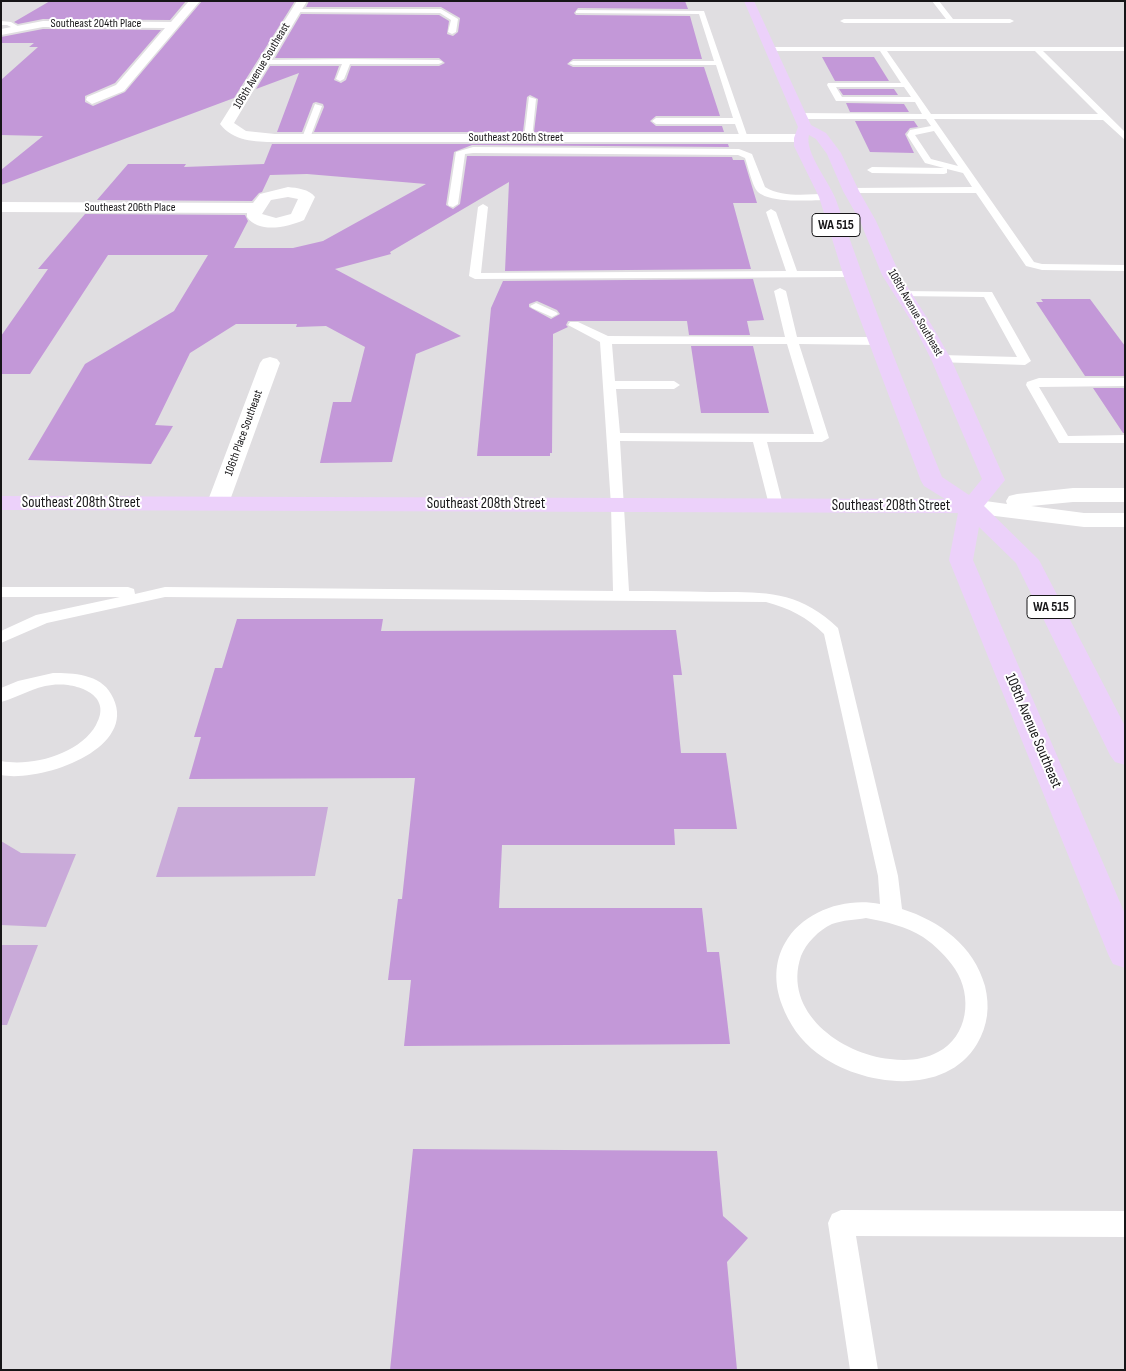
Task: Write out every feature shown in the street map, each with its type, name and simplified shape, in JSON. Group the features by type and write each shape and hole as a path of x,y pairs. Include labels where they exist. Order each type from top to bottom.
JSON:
{"main road":[{"name":"WA 515","path":"749,1 802,127 801,146 827,197 852,274 932,481 971,506 1027,560 1124,753"},
{"name":"108th Avenue Southeast","path":"802,127 822,136 834,153 851,191 868,221 891,274 941,359 994,480 971,506 961,560 1125,954"},
{"name":"Southeast 208th Street","path":"1,503 971,506"}],"street":[{"path":"92,100 120,88 195,1"},
{"name":"106th Avenue Southeast","path":"232,132 227,124 299,6"},
{"name":"Southeast 204th Place","path":"1,32 42,24 174,25"},
{"name":"Southeast 206th Street","path":"232,132 247,136 306,138 744,138 802,127"},
{"name":"Southeast 206th Place","path":"2,208 258,208"},
{"name":"106th Place Southeast","path":"218,503 270,363"},
{"name":"Southeast 208th Street","path":"971,506 1073,495 1125,495"},
{"name":"Southeast 208th Street","path":"971,506 1084,520 1125,520"}],"lane":[{"path":"935,1 951,21"},
{"path":"299,6 441,11 455,19 452,32"},
{"path":"578,12 702,12 744,138"},
{"path":"844,21 1010,21"},
{"path":"1,23 9,23 17,28"},
{"path":"770,49 1125,49"},
{"path":"882,49 1030,264 1042,267 1125,268"},
{"path":"1037,49 1125,137"},
{"path":"340,79 347,61"},
{"path":"265,62 439,62"},
{"path":"573,64 718,63"},
{"path":"906,85 831,85 838,99 916,100"},
{"path":"528,138 532,99"},
{"path":"306,138 318,106"},
{"path":"802,127 928,117 1104,117"},
{"path":"656,121 737,121"},
{"path":"936,128 913,132 911,135 928,161 965,171"},
{"path":"453,204 461,152 474,150 739,152 749,156 761,189 764,192 782,196 827,197"},
{"path":"872,170 965,171"},
{"path":"851,191 978,190"},
{"path":"483,207 475,276 852,274"},
{"path":"771,212 793,275"},
{"path":"613,437 822,438 792,340 780,291"},
{"path":"903,294 988,294 1025,361 941,359"},
{"path":"536,306 552,314"},
{"path":"574,325 606,340 878,341"},
{"path":"606,340 618,505 621,596"},
{"path":"1125,382 1039,382 1032,385 1064,440 1125,439"},
{"path":"609,385 674,385"},
{"path":"759,437 776,505"},
{"path":"1,592 767,597 798,605 819,618 832,632 888,876 892,914"},
{"path":"1,638 42,619 165,592"},
{"path":"1,696 32,682 72,679 89,684 101,692 108,703 108,717 102,731 96,738 72,757 50,766 27,770 1,768"},
{"path":"866,910 892,914 917,923 940,937 958,955 971,977 978,1000 976,1022 966,1042 948,1058 925,1068 898,1071 868,1066 841,1056 817,1040 799,1018 788,996 786,973 790,952 802,935 819,921 841,913 866,910"},
{"path":"864,1370 841,1222 1125,1224"}],"shaded area":[{"path":"178,807 328,807 315,876 156,877"},
{"path":"1,841 21,853 76,854 46,927 1,925"},
{"path":"1,945 38,945 7,1025 1,1025"}],"building":[{"path":"50,1 186,1 170,20 43,19 18,24 14,22"},
{"path":"202,1 295,1 234,98 1,185 1,170 43,136 1,135 1,80 38,47 29,47 34,43 1,43 1,37 43,29 161,30 115,83 85,96 85,102 93,106 125,92"},
{"path":"309,1 685,1 688,9 578,8 574,13 576,15 690,16 702,59 573,59 567,64 573,67 704,67 720,116 656,116 650,121 656,126 722,126 724,132 534,132 538,99 530,95 527,97 523,132 314,132 324,107 323,104 316,102 313,103 302,132 277,132 299,73 256,89 270,66 339,66 334,80 341,83 346,80 351,66 439,66 445,63 439,58 275,58 301,14 439,15 449,21 447,34 453,36 458,32 460,18 441,7 306,7"},
{"path":"822,57 874,57 889,81 835,81"},
{"path":"839,89 894,89 898,95 843,95"},
{"path":"846,103 904,104 909,112 850,112"},
{"path":"855,121 914,121 918,127 910,128 905,134 914,153 870,152"},
{"path":"272,144 728,144 729,147 472,145 454,152 446,205 453,209 460,204 467,156 732,157 733,160 744,160 757,203 733,203 751,269 505,271 509,182 390,252 391,254 335,269 461,336 416,354 392,462 320,463 333,402 351,402 365,347 326,326 296,327 297,324 236,324 190,353 155,425 173,426 151,464 28,460 85,364 174,311 208,255 108,255 30,374 1,374 1,336 48,269 38,269 85,214 245,215 248,221 234,248 293,248 323,241 426,184 307,174 270,175 262,192 252,201 97,200 128,164 186,164 184,167 264,164"},
{"path":"753,279 764,320 747,321 750,335 689,335 687,321 568,321 566,325 568,327 553,334 552,453 550,453 550,456 477,456 491,308 503,281","holes":["537,301 557,310 560,314 551,319 529,307 529,304"]},
{"path":"1041,299 1090,299 1125,346 1125,376 1085,376 1036,302 1043,302"},
{"path":"691,346 753,346 769,413 701,413"},
{"path":"1093,388 1125,388 1125,433 1123,433"},
{"path":"237,619 383,619 381,631 676,630 682,675 673,675 681,753 726,753 737,829 674,829 675,845 502,845 499,908 702,908 707,952 719,952 730,1044 404,1046 411,980 388,980 398,899 402,899 415,778 189,779 201,737 194,737 215,668 222,668"},
{"path":"413,1149 717,1151 723,1216 748,1238 727,1262 737,1370 390,1370"}]}
